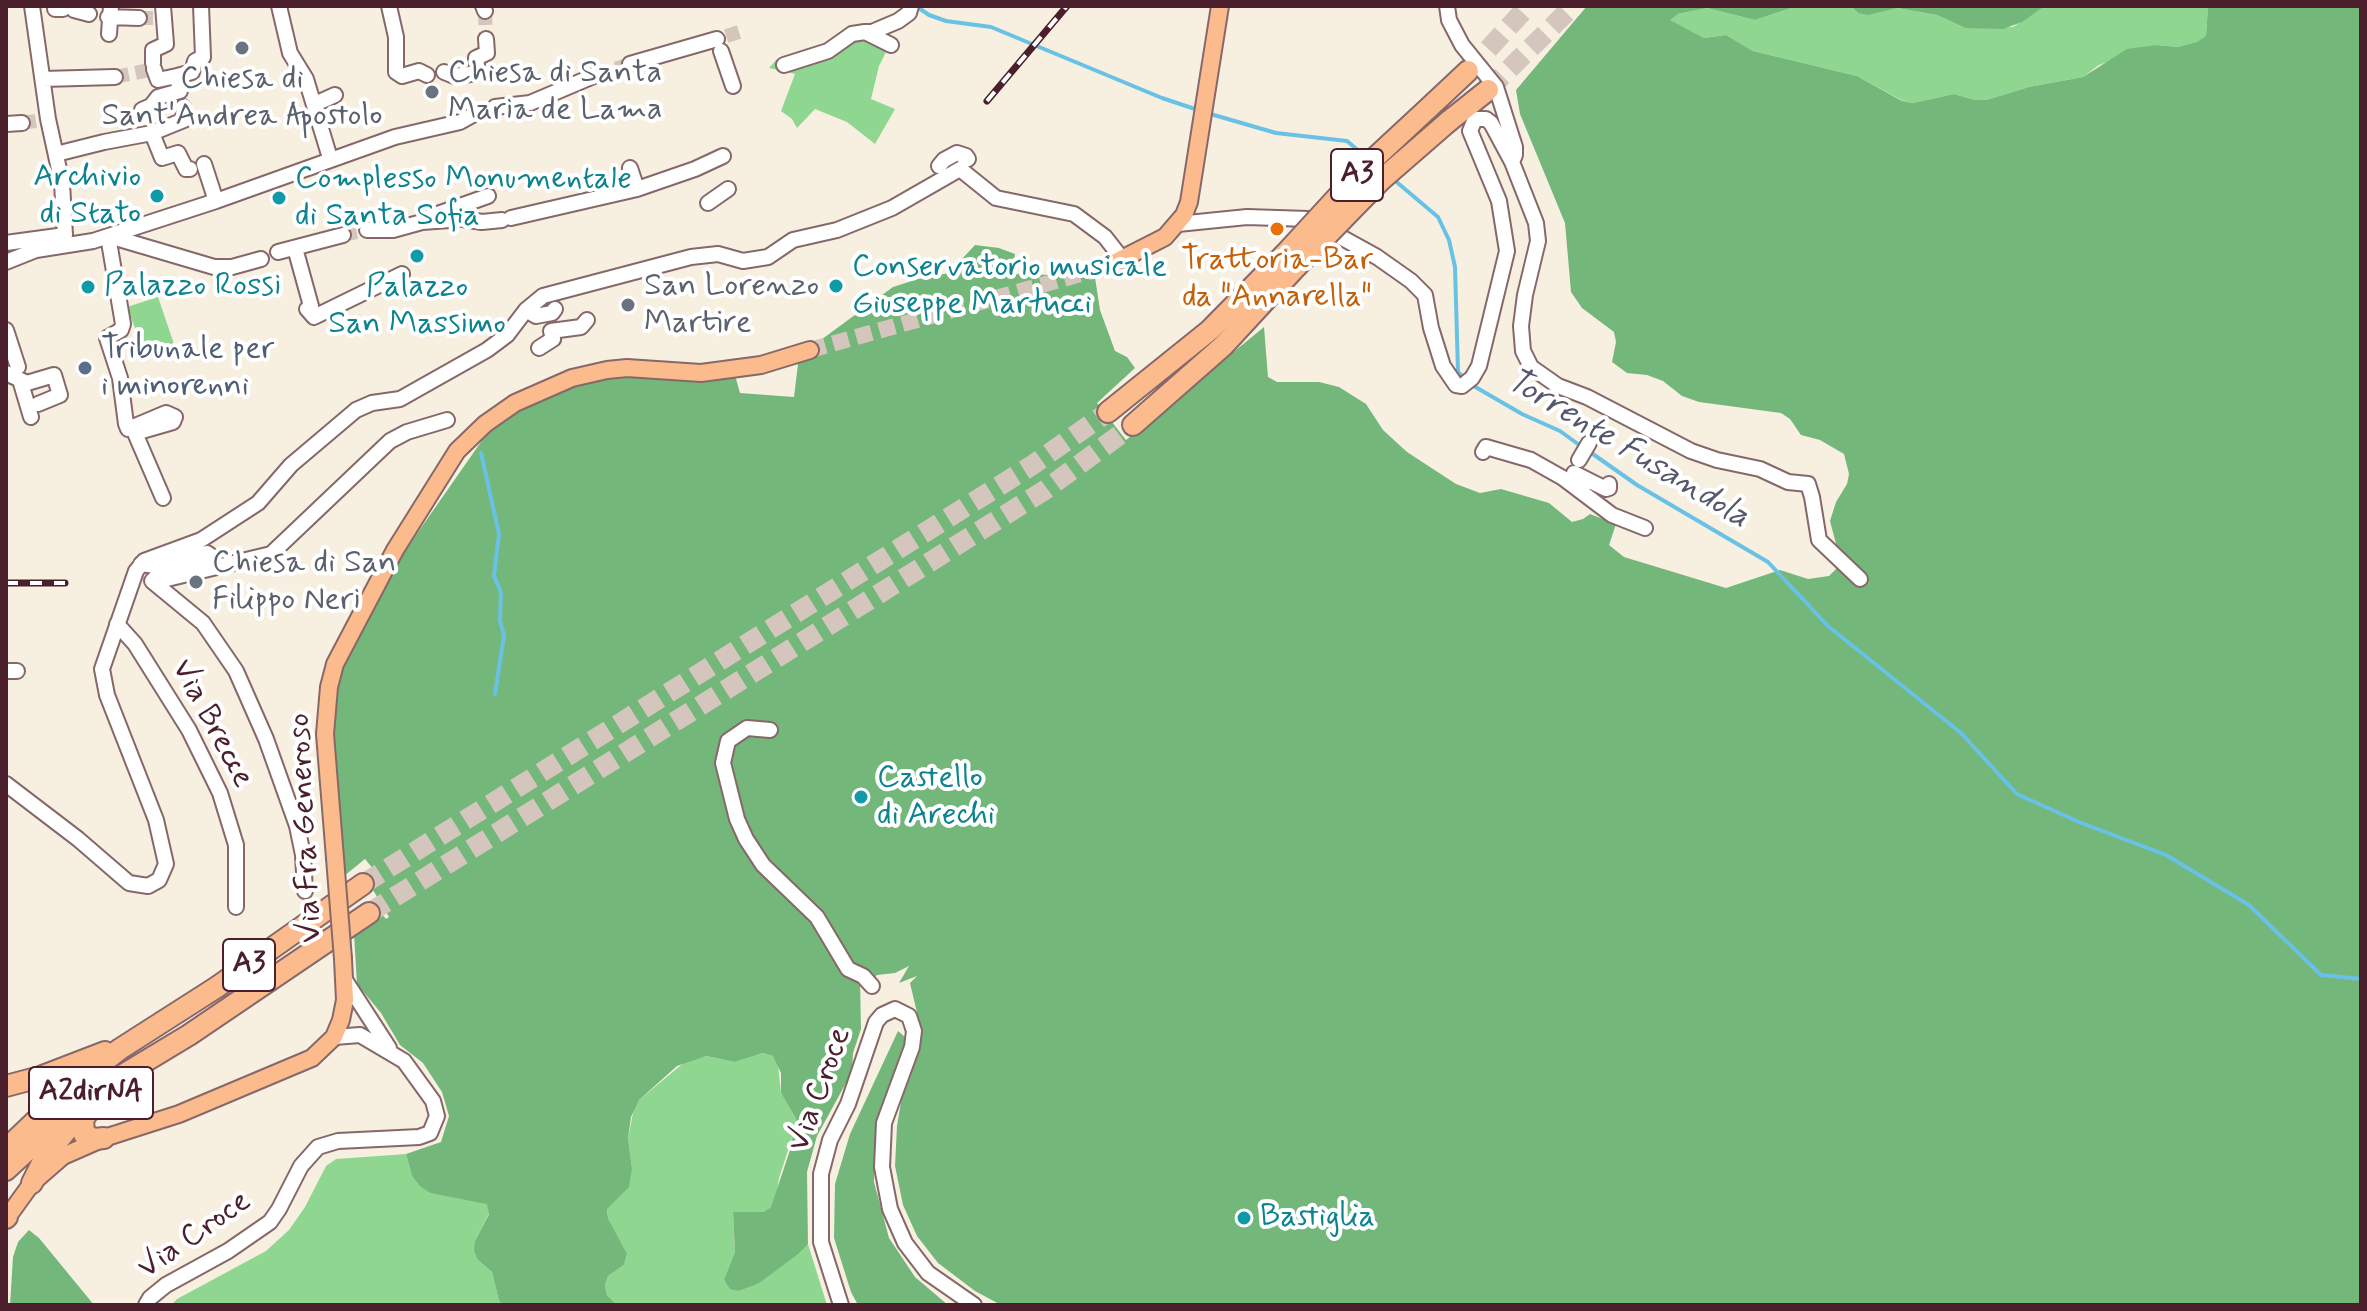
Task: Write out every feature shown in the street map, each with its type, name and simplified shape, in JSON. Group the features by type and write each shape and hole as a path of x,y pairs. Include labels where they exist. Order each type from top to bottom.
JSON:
{"highway":[{"name":"A3","path":"1291,260 1365,167 1468,71"},
{"name":"A3","path":"1133,425 1157,404 1291,260 1488,90"},
{"name":"A3","path":"1108,412 1139,387 1216,338"},
{"name":"A3","path":"171,1017 363,884"},
{"name":"A3","path":"189,1035 369,913"},
{"name":"A2dirNA","path":"6,1149 71,1087 171,1017"},
{"name":"A2dirNA","path":"6,1170 83,1099 189,1035"},
{"path":"32,1183 46,1155 61,1135 91,1108 174,1055 189,1035"},
{"path":"6,1086 40,1077 138,1038"},
{"path":"91,1108 83,1119 84,1134 89,1138 104,1138"}],"main road":[{"path":"1106,267 1165,237 1178,224 1189,202 1219,12"},
{"name":"Via Fra Generoso","path":"334,1037 345,1000 345,980 325,734 329,687 335,664 395,550 457,451 485,424 515,403 572,378 627,368 701,373 761,365 810,350"},
{"path":"6,1218 32,1183 63,1156 104,1138 179,1114 312,1058 334,1037"}],"street":[{"path":"163,6 166,44 153,50 154,66 158,80 179,83"},
{"path":"142,110 192,72 195,61 203,57 201,6"},
{"path":"279,6 292,57 305,76 330,158"},
{"path":"389,6 396,37 396,72 402,76 422,71 427,75"},
{"path":"1447,6 1449,20 1462,45 1498,90 1515,147 1512,162"},
{"path":"6,262 33,242 65,235 62,183 33,7"},
{"path":"784,65 828,51 852,34 872,32 898,21 910,9"},
{"path":"64,10 89,14"},
{"path":"109,34 110,13 139,18"},
{"path":"865,32 891,45"},
{"path":"449,74 478,73 476,58 487,53 486,39"},
{"path":"630,64 719,45 733,86"},
{"path":"495,107 530,103 596,75"},
{"path":"43,79 115,77"},
{"path":"315,104 335,95"},
{"path":"56,154 152,133 184,120 183,107"},
{"path":"6,243 93,241 216,201 330,158 411,132 460,122 478,112"},
{"path":"1178,224 1235,217 1308,219 1377,257 1425,295 1443,366 1456,385 1470,379 1479,366 1507,251 1499,201 1470,131 1475,119 1481,117 1491,123 1534,213 1538,241 1521,326 1523,351 1531,367 1539,375 1691,451 1760,469 1788,482 1807,483 1819,540 1860,579"},
{"path":"6,124 22,123"},
{"path":"152,133 162,158 178,153 186,169 197,166 216,201"},
{"path":"939,166 957,153 968,157 967,168"},
{"path":"367,230 393,230 422,222 506,219 637,189 723,156"},
{"path":"630,168 637,189"},
{"path":"967,168 996,198 1074,214 1105,237 1123,260"},
{"path":"6,784 129,883 148,886 159,880 166,864 156,820 103,681 102,663 130,582 141,564 209,535 258,503 291,465 356,410 372,403 400,399 487,350 507,335 526,310 551,293 691,257 718,254 743,261 768,257 793,240 837,230 892,208 955,171 967,168"},
{"path":"708,203 726,194"},
{"path":"422,222 443,210 488,196"},
{"path":"278,252 343,235"},
{"path":"108,236 123,326 107,338 120,378 126,424 128,429 168,413 175,417 173,422 135,433 163,498"},
{"path":"108,236 214,267 232,267 261,259"},
{"path":"295,248 310,314 402,274"},
{"path":"526,310 536,316 552,313 555,309"},
{"path":"539,348 553,339 551,331 581,327 587,320"},
{"path":"6,330 15,374 34,411 60,395 54,375 30,383 15,374"},
{"path":"166,573 166,578 170,579 265,557 277,550 397,436 447,420"},
{"path":"1579,460 1589,443"},
{"path":"1483,452 1486,447 1531,460 1563,478 1599,507 1645,528"},
{"path":"1609,484 1606,489 1574,474 1589,494 1616,516"},
{"path":"281,554 308,526 305,521"},
{"path":"141,564 156,566 207,553 210,555 208,560 159,574 152,581 203,623 236,671 266,739 297,826 303,855 305,891"},
{"name":"Via Brecce","path":"117,624 135,644 189,730 220,793 236,845 236,907"},
{"path":"770,730 747,728 728,741 723,763 737,819 763,865 809,906 848,969 863,976 872,986"},
{"name":"Via Croce","path":"146,1305 161,1289 228,1251 270,1222 301,1166 318,1147 338,1141 419,1137 430,1133 437,1116 433,1101 413,1072 380,1037 345,980"},
{"name":"Via Croce","path":"841,1305 821,1242 821,1174 830,1140 848,1104 876,1022 895,1009 909,1016 914,1031 912,1047 884,1123 882,1167 890,1209 905,1243 928,1273 974,1305"},
{"name":"Via Croce","path":"334,1037 360,1035 394,1054"}],"green space":[{"path":"1587,6 1797,6 1755,20 1707,8 1678,14 1670,20 1704,38 1726,35 1753,51 1857,76 1902,101 1913,103 1954,94 1986,100 2029,87 2083,77 2127,49 2157,45 2178,47 2197,42 2206,36 2208,6 2361,6 2361,1305 1001,1305 975,1291 938,1263 917,1236 903,1205 895,1166 897,1126 903,1090 915,1063 922,1034 910,983 917,976 899,983 909,966 895,973 877,975 873,979 860,979 861,1029 853,1053 852,1072 817,1136 807,1172 808,1244 798,1254 758,1284 739,1291 730,1289 724,1280 735,1252 733,1212 763,1212 771,1207 790,1150 796,1119 781,1093 781,1073 773,1056 763,1053 735,1062 706,1056 677,1066 639,1100 631,1117 628,1138 632,1168 629,1187 607,1209 608,1218 627,1254 624,1265 608,1276 605,1285 607,1295 617,1305 503,1305 499,1301 492,1272 478,1260 474,1251 475,1241 489,1214 487,1204 430,1193 412,1176 406,1154 441,1142 449,1116 442,1092 423,1063 400,1045 381,1013 357,984 354,934 381,913 386,919 389,917 373,890 383,881 365,859 344,876 332,764 332,694 347,653 386,578 490,429 544,397 593,381 645,375 734,372 740,393 794,397 799,356 893,287 949,273 975,245 1015,254 1013,274 1055,275 1094,271 1100,310 1115,351 1127,357 1135,368 1097,403 1126,440 1264,327 1268,377 1277,382 1319,382 1339,387 1366,404 1383,430 1407,452 1456,484 1480,493 1501,489 1549,503 1572,522 1590,514 1616,524 1609,545 1624,557 1726,588 1780,570 1808,579 1829,576 1840,559 1830,521 1836,502 1847,484 1849,474 1844,454 1820,440 1801,435 1790,419 1781,413 1699,402 1682,396 1663,381 1627,373 1612,362 1616,342 1614,332 1582,308 1571,292 1565,223 1520,114 1516,90"},
{"path":"1797,6 1851,6 1858,13 1897,8 1937,15 1965,28 2013,27 2045,6 2208,6 2206,37 2198,42 2178,47 2157,45 2099,65 2083,77 2029,87 1986,100 1954,94 1913,103 1903,101 1857,76 1753,51 1726,35 1704,38 1669,20 1678,14 1707,8 1755,20"},
{"path":"1851,6 2045,6 2022,22 2003,29 1965,28 1937,15 1897,8 1868,15 1858,13"},
{"path":"854,34 888,48 879,66 871,99 895,109 875,144 847,122 815,109 797,128 792,119 781,111 795,74 769,68 777,59 782,65"},
{"path":"158,297 175,347 146,357 127,307"},
{"path":"898,1031 905,1037 903,1063 876,1123 874,1182 889,1238 915,1277 948,1305 858,1305 834,1238 835,1184 850,1134"},
{"path":"763,1053 773,1056 778,1064 781,1093 796,1119 795,1129 771,1207 763,1212 733,1212 735,1252 724,1281 739,1291 758,1284 808,1244 827,1305 617,1305 607,1295 605,1285 608,1276 624,1265 627,1255 608,1218 607,1208 632,1168 628,1138 634,1108 639,1100 686,1061 706,1056 735,1062"},
{"path":"406,1154 412,1176 430,1193 488,1203 489,1213 475,1241 478,1260 492,1272 499,1301 503,1305 171,1305 266,1251 289,1230 326,1166 336,1159"},
{"path":"29,1230 94,1305 10,1305 13,1257 18,1242"}],"waterway":[{"name":"Torrente Fusandola","path":"916,6 946,21 991,27 1198,110"},
{"name":"Torrente Fusandola","path":"1207,113 1276,133 1347,141 1365,156"},
{"name":"Torrente Fusandola","path":"1393,179 1438,217 1449,240 1455,267 1458,372 1465,379"},
{"name":"Torrente Fusandola","path":"1472,385 1522,414 1560,431 1582,447"},
{"name":"Torrente Fusandola","path":"1590,452 1637,485 1768,562 1828,626 1961,733 2017,794 2079,822 2166,855 2249,905 2321,975 2361,979"},
{"path":"481,453 499,534 494,576 501,592 500,621 504,635 495,694"}],"tunnel":[{"path":"1468,71 1528,6"},
{"path":"1488,90 1573,6"},
{"path":"485,11 486,39"},
{"path":"139,18 164,18"},
{"path":"720,50 717,39 739,32"},
{"path":"115,77 154,69 153,63"},
{"path":"596,75 630,64"},
{"path":"22,123 48,119"},
{"path":"343,235 367,230"},
{"path":"810,350 1106,267"},
{"path":"363,884 1031,466 1108,412"},
{"path":"369,913 1045,490 1133,425"}],"railway":[{"path":"987,101 1067,6"},
{"path":"6,583 65,583"}],"place":[{"name":"Chiesa di Sant'Andrea Apostolo","path":"242,48"},
{"name":"Chiesa di Santa Maria de Lama","path":"432,92"},
{"name":"Archivio di Stato","path":"157,196"},
{"name":"Complesso Monumentale di Santa Sofia","path":"279,198"},
{"name":"Trattoria-Bar da \"Annarella\"","path":"1277,229"},
{"name":"Palazzo San Massimo","path":"417,256"},
{"name":"Conservatorio musicale Giuseppe Martucci","path":"836,286"},
{"name":"Palazzo Rossi","path":"88,287"},
{"name":"San Lorenzo Martire","path":"628,305"},
{"name":"Tribunale per i minorenni","path":"85,368"},
{"name":"Chiesa di San Filippo Neri","path":"196,582"},
{"name":"Castello di Arechi","path":"861,797"},
{"name":"Bastiglia","path":"1244,1218"}]}
